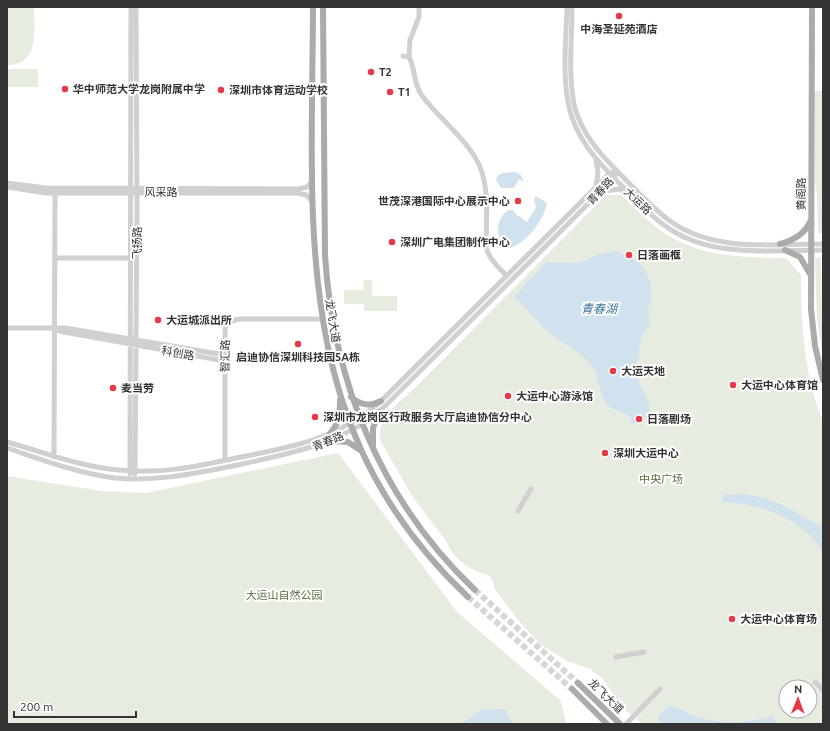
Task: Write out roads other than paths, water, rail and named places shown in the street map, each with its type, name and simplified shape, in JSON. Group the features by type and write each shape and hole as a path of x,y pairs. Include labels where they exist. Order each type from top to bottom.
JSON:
{"main road":[{"name":"龙飞大道","path":"313,7 312,202 314,258 330,363 350,424 362,452 390,504 412,536 440,570 468,597"},
{"name":"龙飞大道","path":"323,7 324,232 326,273 341,358 351,397 373,451 392,485 429,541 456,572 476,590"},
{"name":"黄阁路","path":"812,7 811,219 817,247 811,280 813,327 823,380"},
{"path":"780,244 789,242 802,234 811,219"},
{"path":"785,250 795,254 804,262 811,280"},
{"path":"340,394 339,418 330,438 348,442 362,452"},
{"path":"351,397 364,404 372,404 381,401"},
{"path":"373,451 373,428 379,412"},
{"name":"龙飞大道","path":"578,683 620,724"},
{"name":"龙飞大道","path":"572,689 607,724"}],"street":[{"name":"飞扬路","path":"131,7 134,190 132,258 134,342"},
{"name":"飞扬路","path":"132,479 136,7"},
{"path":"419,7 419,17 410,40 406,57 412,62 414,80 422,97 470,149 481,168 486,193 486,247 493,262 507,276"},
{"name":"大运路","path":"566,7 566,82 568,106 576,129 596,159 614,178 665,226 693,241 726,249 785,250 817,247"},
{"name":"大运路","path":"572,7 572,82 575,108 581,124 592,143 664,217 692,234 727,243 780,244 817,247"},
{"path":"595,188 598,173 596,159"},
{"name":"青春路","path":"7,448 63,467 104,476 132,479 160,479 182,476 300,451 330,438 381,401 595,188 610,174 617,170"},
{"name":"青春路","path":"7,442 89,466 132,472 169,471 292,447 353,431 379,412 614,178 617,170"},
{"name":"风采路","path":"7,187 32,192 55,193 134,190 298,189 307,187 312,182"},
{"name":"风采路","path":"7,183 46,188 297,193 306,195 312,202"},
{"path":"600,192 618,189 631,194"},
{"path":"54,457 56,258 55,193"},
{"path":"56,258 132,258"},
{"name":"智汇路","path":"226,460 225,330 228,324 233,320 323,319"},
{"name":"科创路","path":"7,328 55,329 64,332 134,342 225,358"},
{"path":"518,511 531,489"},
{"path":"616,657 644,652"},
{"path":"626,724 660,689"}],"water":[{"path":"516,172 521,175 524,182 519,179 514,188 501,188 496,180 497,176 503,173"},
{"path":"536,196 547,203 538,225 519,244 506,248 502,244 498,234 500,219 507,211 513,210 518,217 519,216 527,222 536,207 534,200"},
{"name":"青春湖","path":"616,251 641,265 648,277 651,291 651,299 647,311 650,322 642,336 637,364 637,375 649,403 650,410 648,416 642,421 631,425 630,417 611,408 605,401 595,371 588,361 548,332 514,297 546,262 580,263 596,255"},
{"path":"738,494 762,498 782,505 823,528 823,551 814,539 791,521 778,514 751,505 722,502 723,495"},
{"path":"669,706 676,707 702,718 723,722 752,721 773,716 777,724 663,724 658,719 659,715"},
{"path":"505,709 513,724 461,724 481,710"}],"tunnel":[{"path":"475,590 578,683"},
{"path":"468,597 572,689"}],"place":[{"name":"中海圣延苑酒店","path":"619,16"},
{"name":"T2","path":"371,72"},
{"name":"华中师范大学龙岗附属中学","path":"65,89"},
{"name":"深圳市体育运动学校","path":"221,90"},
{"name":"T1","path":"390,92"},
{"name":"世茂深港国际中心展示中心","path":"518,201"},
{"name":"深圳广电集团制作中心","path":"392,242"},
{"name":"日落画框","path":"629,255"},
{"name":"大运城派出所","path":"158,320"},
{"name":"启迪协信深圳科技园5A栋","path":"298,344"},
{"name":"大运天地","path":"613,371"},
{"name":"大运中心体育馆","path":"733,385"},
{"name":"麦当劳","path":"113,388"},
{"name":"大运中心游泳馆","path":"508,396"},
{"name":"深圳市龙岗区行政服务大厅启迪协信分中心","path":"315,417"},
{"name":"日落剧场","path":"639,419"},
{"name":"深圳大运中心","path":"605,453"},
{"name":"大运中心体育场","path":"732,619"}],"park label":[{"name":"中央广场","path":"661,479"},
{"name":"大运山自然公园","path":"284,595"}]}
